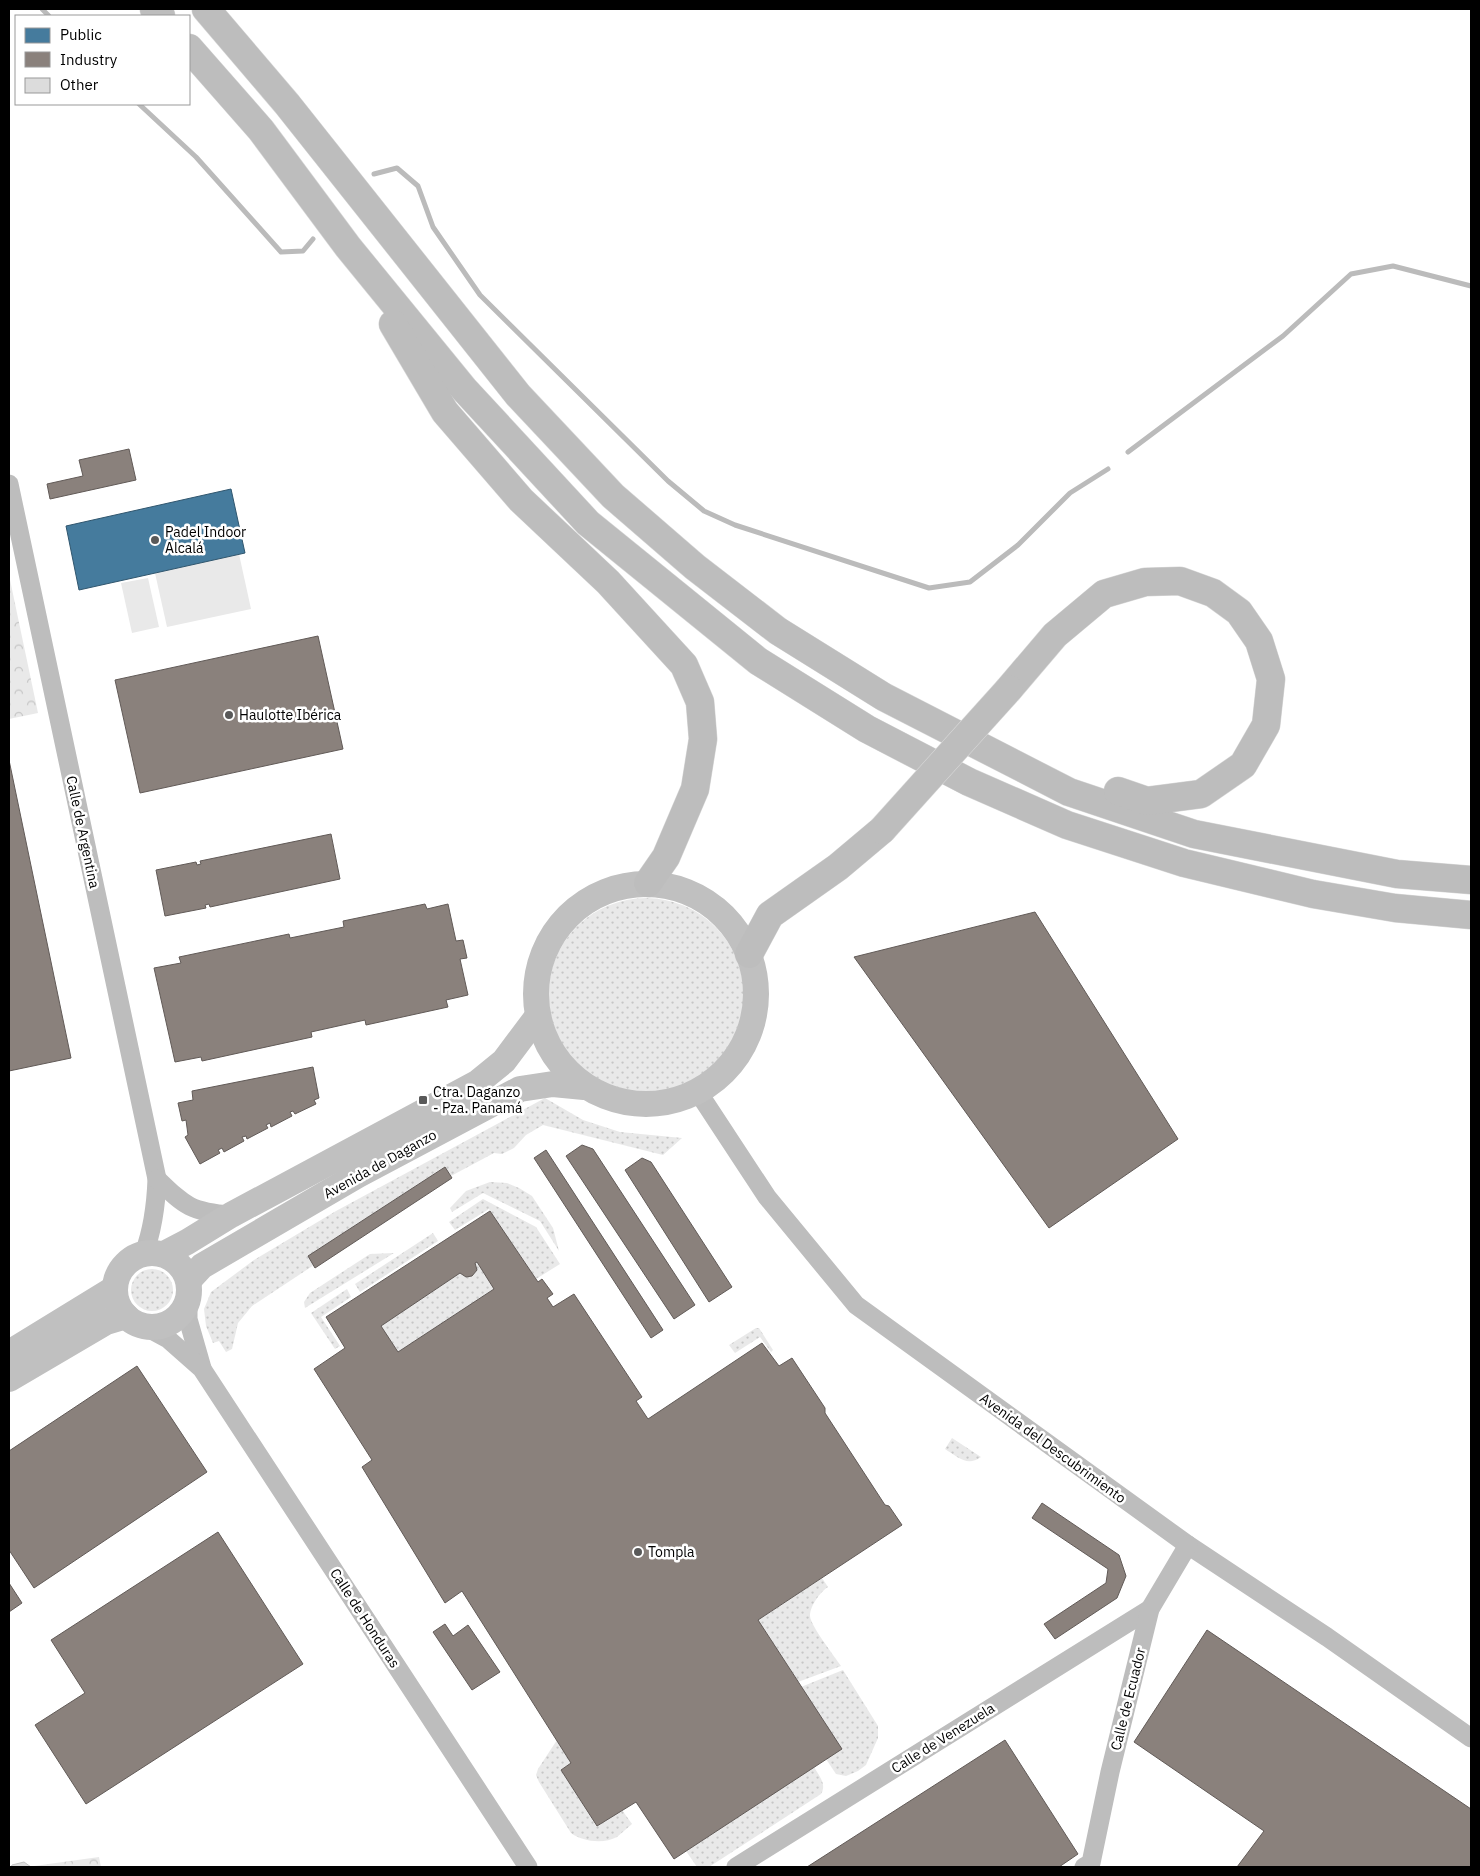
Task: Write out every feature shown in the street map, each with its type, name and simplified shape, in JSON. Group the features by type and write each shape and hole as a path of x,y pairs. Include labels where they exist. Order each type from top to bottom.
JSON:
{"highway":[{"path":"206,9 287,104 518,395 613,496 695,567 778,631 884,697 990,750 1068,792 1194,834 1397,874 1471,880"},
{"path":"190,49 261,130 348,247 464,389 588,523 758,661 867,729 969,782 1067,825 1184,863 1313,894 1395,908 1471,915"},
{"path":"348,247 445,412 521,500 608,582 684,665 700,702 702,747 695,789 666,857 648,883"},
{"path":"749,954 770,915 838,867 882,830 1055,635 1104,594 1145,582 1180,582 1213,593 1239,612 1259,641 1271,679 1266,724 1243,765 1201,794 1147,801 990,750"}],"main road":[{"path":"648,883 671,886 693,894 728,919 740,936 749,954 755,979 755,1012 744,1044 725,1072 698,1092 670,1103 640,1105 611,1100 584,1087 562,1068 546,1044 537,1017 535,984 544,952 560,923 585,902 615,888 648,883"},
{"name":"Avenida de Daganzo","path":"154,1254 187,1242 231,1214 476,1083 504,1061 537,1017"},
{"name":"Avenida de Daganzo","path":"189,1289 202,1266 342,1185 520,1089 553,1084 584,1087"},
{"path":"9,1379 106,1322 135,1321 154,1327 173,1321 185,1307 189,1289 180,1264 172,1258 154,1254 127,1262 121,1270 115,1288 120,1308 135,1321"},
{"path":"9,1353 115,1288"}],"street":[{"name":"Calle de Argentina","path":"9,484 157,1180 156,1206 152,1230 154,1254"},
{"name":"Avenida del Descubrimiento","path":"698,1092 767,1197 856,1305 1188,1545 1327,1637 1471,1738"},
{"path":"157,1180 180,1202 196,1210 231,1214"},
{"name":"Calle de Honduras","path":"189,1289 188,1319 202,1369"},
{"name":"Calle de Honduras","path":"135,1321 168,1339 202,1369 528,1867"},
{"name":"Calle de Ecuador","path":"1088,1865 1150,1609 1188,1545"},
{"name":"Calle de Venezuela","path":"736,1867 1150,1609"}],"green space":[{"path":"239,554 251,609 167,627 155,573"},
{"path":"9,575 38,713 9,719"},
{"path":"148,578 159,627 132,633 121,583"},
{"path":"636,898 656,898 684,905 708,920 722,934 737,958 744,986 744,1006 737,1034 722,1058 708,1072 684,1087 656,1094 636,1094 608,1087 584,1072 570,1058 555,1034 548,1006 548,986 555,958 570,934 584,920 608,905"},
{"path":"545,1098 583,1120 620,1132 682,1138 663,1155 543,1125 526,1135 514,1148 502,1154 494,1153 451,1176 444,1167 308,1256 314,1265 252,1306 238,1323 232,1349 226,1352 219,1341 213,1343 206,1326 204,1309 211,1292 254,1260 336,1211"},
{"path":"490,1182 507,1183 532,1196 553,1228 559,1251 540,1221 483,1193 452,1212 450,1208 466,1191"},
{"path":"483,1199 536,1227 560,1264 536,1279 489,1209 455,1230 449,1222"},
{"path":"433,1233 438,1241 360,1292 355,1284"},
{"path":"394,1253 305,1308 304,1302 310,1293 370,1254"},
{"path":"477,1262 494,1289 398,1352 381,1326 460,1273 466,1277 472,1276 477,1270 475,1263"},
{"path":"156,1269 164,1272 170,1278 173,1290 170,1302 164,1308 148,1311 140,1308 134,1302 131,1286 134,1278 140,1272"},
{"path":"347,1289 351,1297 321,1317 340,1346 335,1349 311,1313"},
{"path":"759,1328 773,1350 771,1352 760,1337 735,1353 729,1345"},
{"path":"952,1438 981,1457 976,1460 967,1461 954,1455 945,1449"},
{"path":"822,1578 828,1587 816,1600 810,1616 818,1633 841,1666 798,1682 758,1620"},
{"path":"843,1670 878,1726 878,1738 866,1765 846,1776 836,1774 826,1759 801,1687"},
{"path":"557,1740 571,1763 561,1770 596,1826 622,1810 632,1824 617,1837 606,1841 594,1841 571,1833 539,1782 536,1775 538,1769"},
{"path":"814,1767 823,1783 821,1794 709,1867 697,1867 686,1851"},
{"path":"99,1857 101,1867 27,1867"}],"building: Public":[{"name":"Padel Indoor Alcalá","path":"231,489 245,553 79,590 66,526"}],"building: Industry":[{"path":"129,449 136,480 50,499 47,484 83,476 79,460"},
{"name":"Haulotte Ibérica","path":"318,636 343,749 140,793 115,680"},
{"path":"9,760 71,1058 9,1071"},
{"path":"331,834 340,879 210,907 209,904 205,905 206,908 165,916 156,870 196,862 197,865 201,864 200,861"},
{"path":"425,904 427,909 448,904 456,941 463,940 467,958 460,959 468,995 446,1000 448,1007 366,1025 365,1020 311,1032 312,1037 202,1061 201,1057 175,1062 154,968 181,963 179,957 289,934 290,938 344,927 343,921"},
{"path":"1035,912 1178,1139 1049,1228 854,957"},
{"path":"313,1067 319,1098 314,1100 316,1104 295,1114 293,1111 290,1112 292,1116 271,1127 270,1123 266,1125 268,1128 247,1139 246,1136 242,1137 244,1141 224,1152 222,1148 218,1150 220,1153 200,1164 185,1137 188,1135 186,1120 182,1121 178,1103 193,1100 192,1091"},
{"path":"582,1145 593,1149 695,1305 674,1319 566,1156"},
{"path":"546,1150 663,1330 651,1338 534,1158"},
{"path":"642,1158 651,1162 732,1287 709,1302 625,1170"},
{"path":"445,1167 452,1178 315,1268 308,1256"},
{"name":"Tompla","path":"490,1211 538,1282 542,1279 553,1294 547,1298 553,1307 574,1294 642,1397 636,1401 648,1419 762,1343 779,1366 792,1358 825,1408 825,1413 885,1505 889,1506 902,1525 758,1620 842,1749 674,1859 636,1802 597,1826 561,1770 571,1763 462,1591 445,1603 362,1467 372,1460 314,1369 345,1348 326,1317","holes":["477,1262 494,1289 398,1352 381,1326 460,1273 466,1277 472,1276 477,1270 475,1263"]},
{"path":"137,1366 207,1472 34,1588 9,1550 9,1451"},
{"path":"1042,1503 1119,1555 1126,1576 1117,1598 1055,1639 1044,1624 1106,1583 1108,1569 1032,1518"},
{"path":"218,1532 303,1664 86,1804 35,1725 85,1693 51,1640"},
{"path":"9,1583 22,1603 9,1612"},
{"path":"445,1624 453,1636 468,1625 500,1672 472,1690 433,1632"},
{"path":"1207,1630 1471,1809 1471,1867 1237,1867 1264,1831 1134,1742"},
{"path":"1005,1740 1078,1854 1059,1867 807,1867"}],"building: Other":[{"path":"24,1862 31,1867 11,1867 12,1865"}],"waterway":[{"path":"42,9 48,15"},
{"path":"140,105 196,157 281,252 303,251 313,239"},
{"path":"374,174 397,168 418,186 433,227 480,295 668,481 704,511 735,525 929,588 970,582 1018,545 1070,493 1108,469"},
{"path":"1128,452 1283,336 1351,274 1393,266 1471,286"}],"place":[{"name":"Padel Indoor Alcalá","path":"155,540"},
{"name":"Haulotte Ibérica","path":"229,715"},
{"name":"Ctra. Daganzo - Pza. Panamá","path":"423,1100"},
{"name":"Tompla","path":"638,1552"}]}
